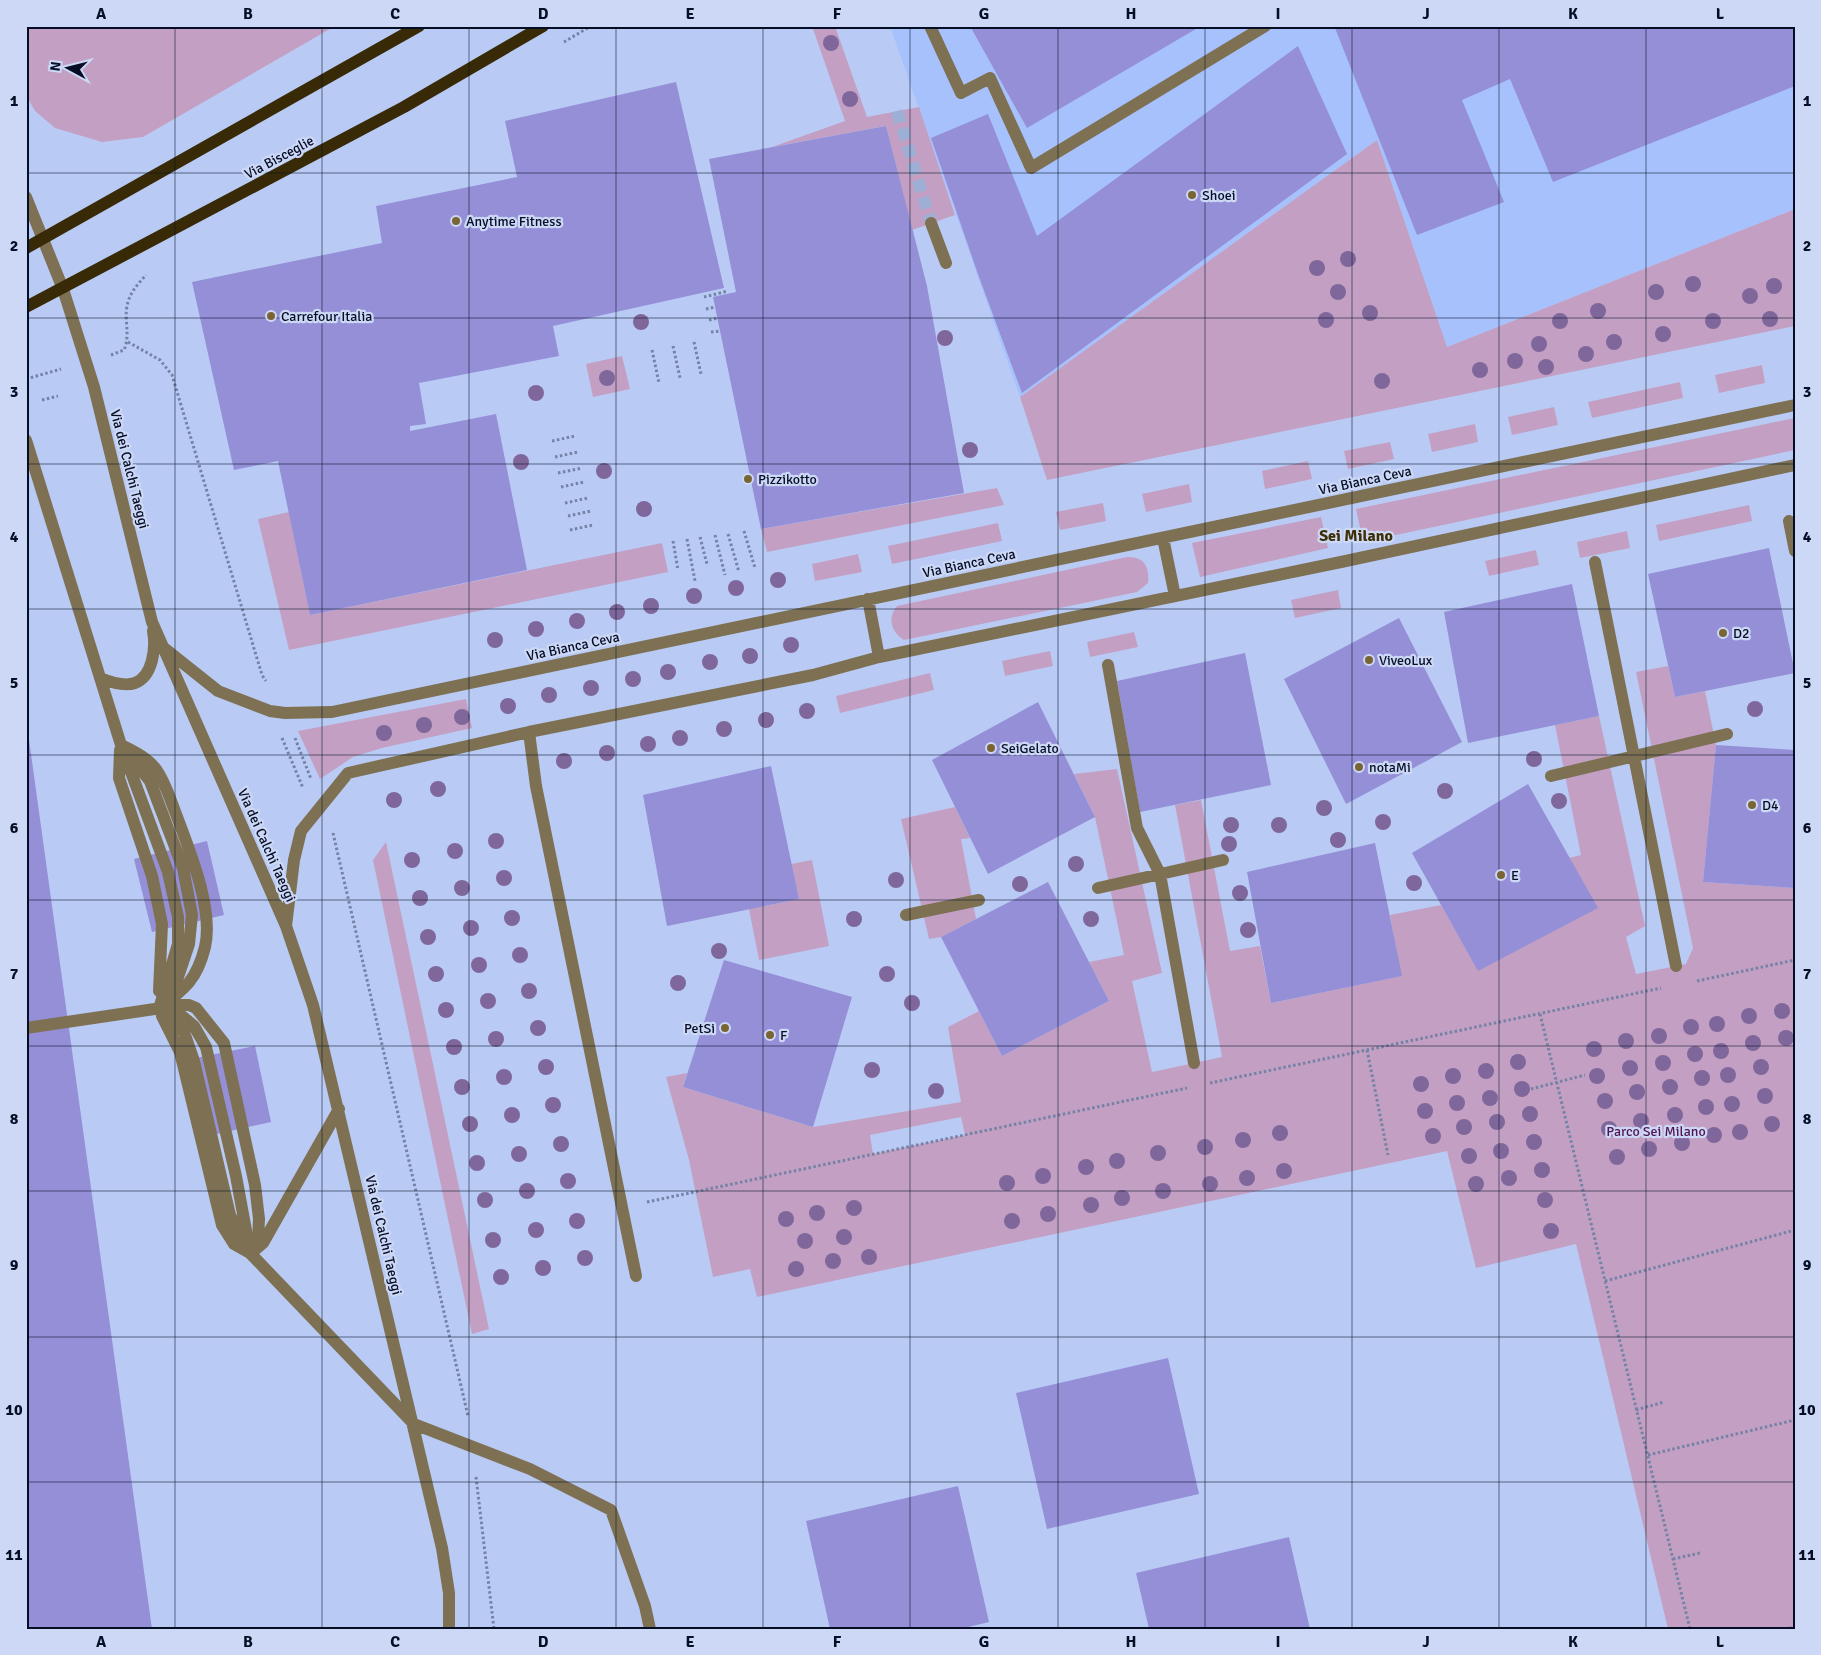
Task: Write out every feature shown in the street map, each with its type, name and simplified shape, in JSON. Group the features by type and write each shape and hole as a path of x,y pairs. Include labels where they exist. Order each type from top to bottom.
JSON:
{"main road":[{"path":"26,248 419,26"},
{"name":"Via Bisceglie","path":"26,307 404,107 543,26"}],"street":[{"path":"930,26 961,93 990,78 1031,168 1265,26"},
{"name":"Via dei Calchi Taeggi","path":"26,197 63,289 94,387 152,622 286,926 313,1005 442,1548 449,1593 449,1629"},
{"path":"931,223 946,263"},
{"name":"Via Bianca Ceva","path":"164,648 218,691 278,712 332,712 1795,405"},
{"path":"26,440 121,745 119,778 152,876 162,924 159,1008 180,1052 222,1225 234,1244 250,1254 414,1424 530,1469 611,1510 650,1629"},
{"path":"26,480 32,464"},
{"path":"286,926 294,860 301,831 348,773 528,732 813,675 879,657 1795,465"},
{"path":"1789,521 1795,551"},
{"path":"1163,538 1175,596"},
{"path":"1595,562 1676,966"},
{"path":"868,599 879,657"},
{"path":"100,678 117,684 134,684 144,678 151,664 155,641 152,622"},
{"path":"1108,665 1137,828 1160,874 1194,1063"},
{"path":"528,732 536,786 636,1276"},
{"path":"1550,776 1714,739 1727,734"},
{"path":"121,745 150,781 183,868 192,915 189,944 178,978 159,1008"},
{"path":"1104,887 1218,861"},
{"path":"906,914 976,901"},
{"path":"26,1028 159,1008 189,1005 196,1008 224,1043 255,1185 259,1219 258,1238 250,1254"},
{"path":"159,1008 182,1016 194,1026 206,1047 236,1176 250,1254"},
{"path":"250,1254 263,1243 339,1110"}],"path":[{"path":"704,297 728,291"},
{"path":"706,309 715,307"},
{"path":"709,320 718,318"},
{"path":"712,332 720,331"},
{"path":"128,342 160,360 172,375 262,675"},
{"path":"694,342 701,374"},
{"path":"673,346 680,378"},
{"path":"652,350 659,383"},
{"path":"26,379 53,371"},
{"path":"42,400 58,396"},
{"path":"552,441 575,436"},
{"path":"555,457 578,452"},
{"path":"558,473 582,468"},
{"path":"561,487 584,482"},
{"path":"565,503 588,498"},
{"path":"568,516 591,512"},
{"path":"570,530 593,525"},
{"path":"744,531 755,568"},
{"path":"728,534 739,572"},
{"path":"715,536 726,575"},
{"path":"700,537 707,564"},
{"path":"687,539 695,581"},
{"path":"673,541 678,570"},
{"path":"280,735 307,796"},
{"path":"294,735 314,787"},
{"path":"329,824 469,1419"},
{"path":"1540,1014 1690,1629"},
{"path":"1367,1050 1388,1155"},
{"path":"1531,1089 1585,1075"},
{"path":"1605,1281 1795,1230"},
{"path":"1636,1410 1664,1402"},
{"path":"1648,1455 1795,1420"},
{"path":"476,1470 494,1629"},
{"path":"1673,1559 1700,1553"},
{"path":"1786,1629 1795,1627"}],"shaded area":[{"path":"890,26 1795,26 1795,209 1447,347 1377,140 1020,397"}],"green space":[{"path":"26,26 335,26 143,137 102,142 55,128 35,111 26,95"},
{"path":"812,26 835,26 867,117 919,107 955,215 912,230 886,126 772,147 845,121"},
{"path":"1377,140 1447,347 1795,209 1795,326 1047,480 1020,397"},
{"path":"622,356 630,389 593,397 586,364"},
{"path":"1762,365 1765,383 1719,393 1715,375"},
{"path":"1680,382 1683,398 1592,418 1588,402"},
{"path":"1554,407 1558,425 1512,435 1508,417"},
{"path":"1795,418 1795,450 1363,542 1356,509"},
{"path":"1475,424 1478,442 1432,452 1428,434"},
{"path":"1390,442 1394,459 1348,469 1344,451"},
{"path":"1308,461 1312,479 1265,489 1262,471"},
{"path":"1189,484 1192,502 1146,512 1142,494"},
{"path":"997,488 1004,505 767,552 761,529"},
{"path":"1103,503 1106,521 1060,530 1056,512"},
{"path":"1749,505 1752,521 1659,541 1656,525"},
{"path":"289,512 310,615 662,543 668,572 289,650 258,519"},
{"path":"1321,517 1328,548 1200,577 1192,543"},
{"path":"998,523 1002,541 892,564 888,546"},
{"path":"1627,531 1630,548 1580,558 1577,542"},
{"path":"1536,550 1539,565 1489,576 1485,561"},
{"path":"858,554 862,572 815,581 812,564"},
{"path":"1127,557 1138,558 1147,567 1148,583 1137,592 904,640 893,629 891,620 897,606"},
{"path":"1338,590 1341,608 1295,618 1291,600"},
{"path":"1134,632 1138,647 1090,657 1087,642"},
{"path":"1050,651 1053,666 1005,676 1002,661"},
{"name":"Parco Sei Milano","path":"1668,666 1675,697 1705,691 1716,745 1703,882 1795,888 1795,1629 1668,1629 1576,1244 1476,1268 1447,1151 757,1297 750,1269 713,1277 689,1160 666,1077 687,1073 683,1087 813,1127 961,1102 948,1027 979,1011 1002,1056 1109,1001 1089,962 1124,955 1095,817 1074,774 1117,769 1162,973 1132,981 1152,1072 1222,1057 1175,805 1201,800 1230,951 1260,946 1271,1003 1401,976 1390,915 1441,905 1478,970 1569,858 1581,855 1555,725 1599,716 1645,926 1626,937 1636,974 1686,964 1693,948 1636,672","holes":["961,1117 965,1135 873,1154 870,1135"]},
{"path":"930,673 934,690 840,713 836,696"},
{"path":"466,699 472,728 382,748 353,757 320,779 298,731"},
{"path":"955,807 970,838 961,839 976,919 941,937 929,939 901,819"},
{"path":"386,842 489,1329 472,1334 373,860"},
{"path":"812,860 829,946 759,960 749,909 799,899 791,864"}],"building":[{"path":"970,26 1201,26 1027,128"},
{"path":"1338,26 1795,26 1795,86 1553,182 1510,79 1462,100 1504,202 1417,235 1335,28"},
{"name":"Shoei","path":"1298,46 1347,154 1022,393 979,277 931,138 988,114 1037,236"},
{"path":"676,82 724,288 553,326 559,356 419,383 426,424 410,426 410,431 496,414 527,570 310,615 278,461 234,470 192,282 382,243 376,206 517,177 505,121"},
{"path":"886,126 927,286 964,493 761,529 713,297 736,292 709,159"},
{"name":"D2","path":"1769,548 1795,673 1675,697 1648,574"},
{"path":"1572,584 1599,716 1468,743 1444,612"},
{"path":"1399,618 1462,742 1346,804 1284,679"},
{"path":"1245,653 1271,785 1140,812 1117,681"},
{"path":"1038,702 1095,817 988,874 932,760"},
{"path":"27,725 152,1629 26,1629"},
{"name":"D4","path":"1716,745 1795,750 1795,888 1703,882"},
{"path":"771,766 799,899 667,926 643,795"},
{"name":"E","path":"1528,784 1598,908 1478,971 1412,853"},
{"path":"207,841 224,915 152,932 134,859"},
{"path":"1375,843 1402,976 1271,1003 1247,872"},
{"path":"1048,882 1109,1001 1002,1056 941,937"},
{"name":"F","path":"724,960 852,997 813,1127 683,1087"},
{"path":"255,1046 271,1122 199,1138 181,1061"},
{"path":"1168,1358 1199,1494 1047,1529 1016,1393"},
{"path":"958,1486 989,1622 960,1629 830,1629 806,1521"},
{"path":"1289,1537 1310,1629 1149,1629 1136,1573"}],"tunnel":[{"path":"897,111 931,223"}],"place":[{"name":"Shoei","path":"1192,195"},
{"name":"Anytime Fitness","path":"456,221"},
{"name":"Carrefour Italia","path":"271,316"},
{"name":"Pizzikotto","path":"748,479"},
{"name":"D2","path":"1723,633"},
{"name":"ViveoLux","path":"1369,660"},
{"name":"SeiGelato","path":"991,748"},
{"name":"notaMi","path":"1359,767"},
{"name":"D4","path":"1752,805"},
{"name":"E","path":"1501,875"},
{"name":"PetSi","path":"725,1028"},
{"name":"F","path":"770,1035"}],"district":[{"name":"Sei Milano","path":"1356,535"}]}
